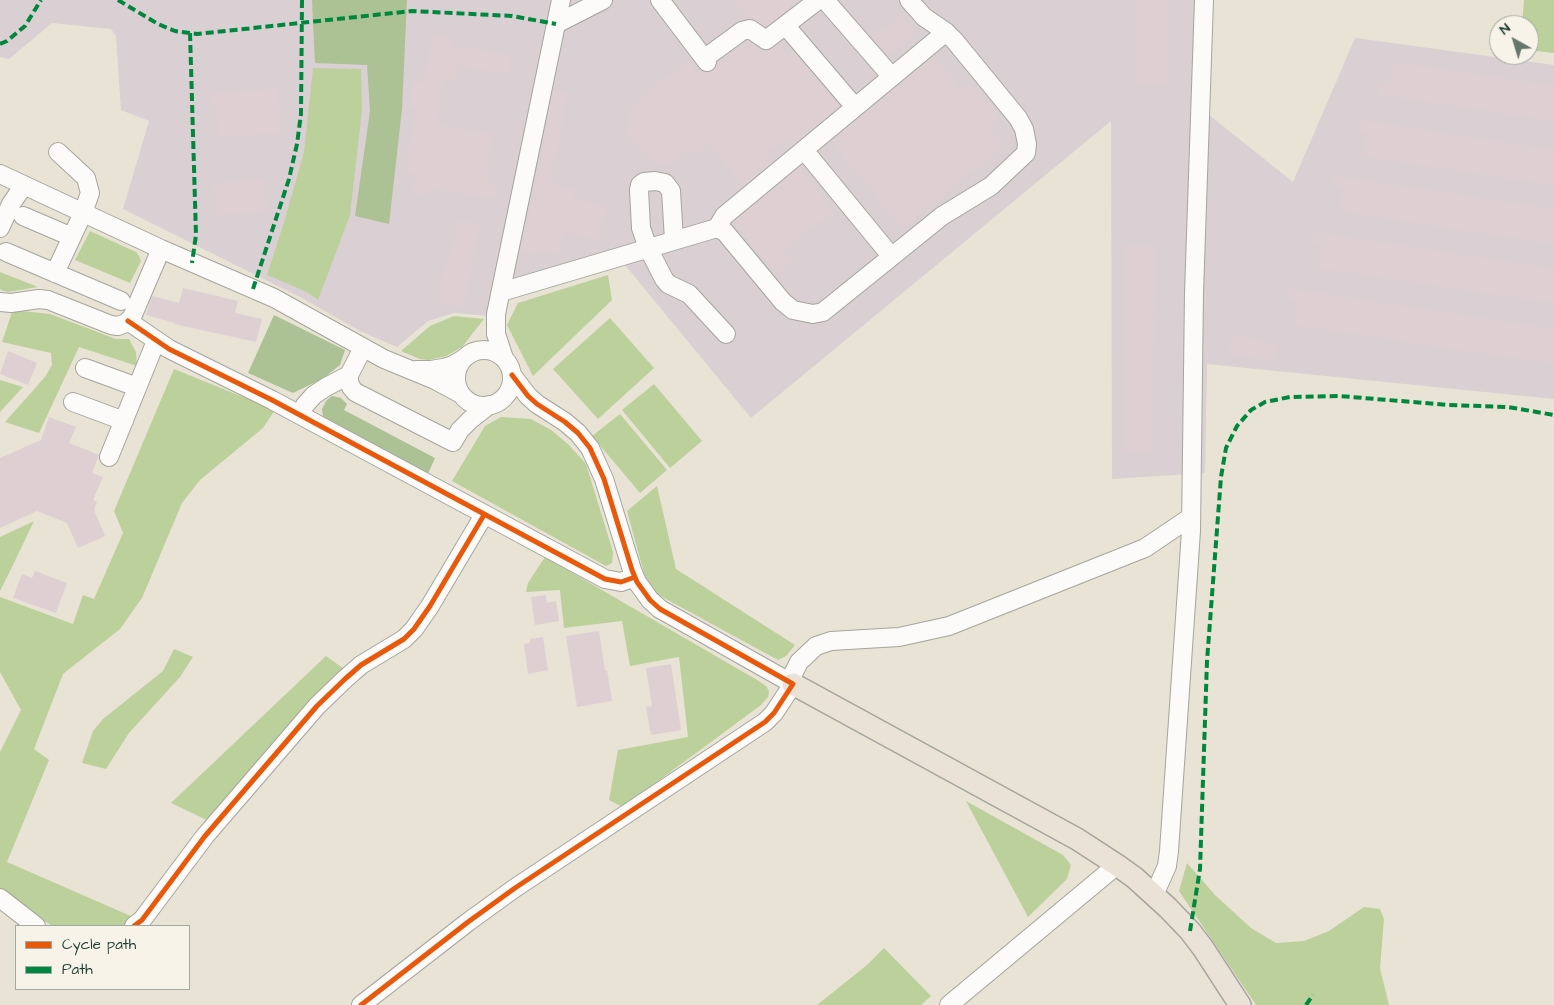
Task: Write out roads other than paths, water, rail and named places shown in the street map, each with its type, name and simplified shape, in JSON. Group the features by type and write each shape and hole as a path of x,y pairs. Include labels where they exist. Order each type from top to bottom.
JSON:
{"main road":[{"path":"791,683 1078,839 1117,865 1154,895 1184,925 1203,948 1240,1005"}],"street":[{"path":"460,430 462,395 457,385 458,367 485,340 496,314 561,0"},
{"path":"556,24 603,0"},
{"path":"660,0 706,60 742,31 750,29 766,40 818,0"},
{"path":"825,0 892,77"},
{"path":"501,292 717,228 725,232 783,302 793,310 813,314 823,312 942,216 991,186 1026,153 1027,144 1024,129 1018,118 946,32 924,17 909,0"},
{"path":"1154,895 1167,866 1169,851 1191,517 1194,294 1204,0"},
{"path":"786,25 856,107"},
{"path":"717,228 724,216 946,32"},
{"path":"804,150 892,256"},
{"path":"54,273 83,213 90,192 86,178 58,152"},
{"path":"0,174 161,249 274,298 363,348 408,370 435,380 475,404 491,405 507,401 537,404"},
{"path":"680,238 668,187 665,183 656,180 644,182 640,185 639,190 641,228 648,248 668,284 689,294 726,334"},
{"path":"0,228 11,204 24,185"},
{"path":"22,216 72,237"},
{"path":"0,302 48,300 118,326 132,317 161,249"},
{"path":"6,252 121,301"},
{"path":"363,348 349,375 351,387 355,392 453,442 460,430 470,420 491,405 502,400 511,384 510,366 504,358 496,334 496,314"},
{"path":"128,320 169,349 300,415 605,579 621,582 635,577"},
{"path":"109,457 156,341"},
{"path":"408,370 443,368 482,350 491,350 504,358"},
{"path":"85,368 137,388"},
{"path":"300,415 305,405 314,395 349,375"},
{"path":"512,375 520,387 537,404 565,422 578,433 590,448 604,479 635,577 646,596 660,609 791,683"},
{"path":"72,402 124,421"},
{"path":"135,925 142,920 205,836 317,706 361,665 404,640 414,629 430,606 484,515"},
{"path":"361,1005 515,888 765,722 782,704 799,662 816,646 831,641 899,637 949,626 1145,548 1191,517"},
{"path":"949,1005 1117,865"},
{"path":"0,898 35,925"}]}
